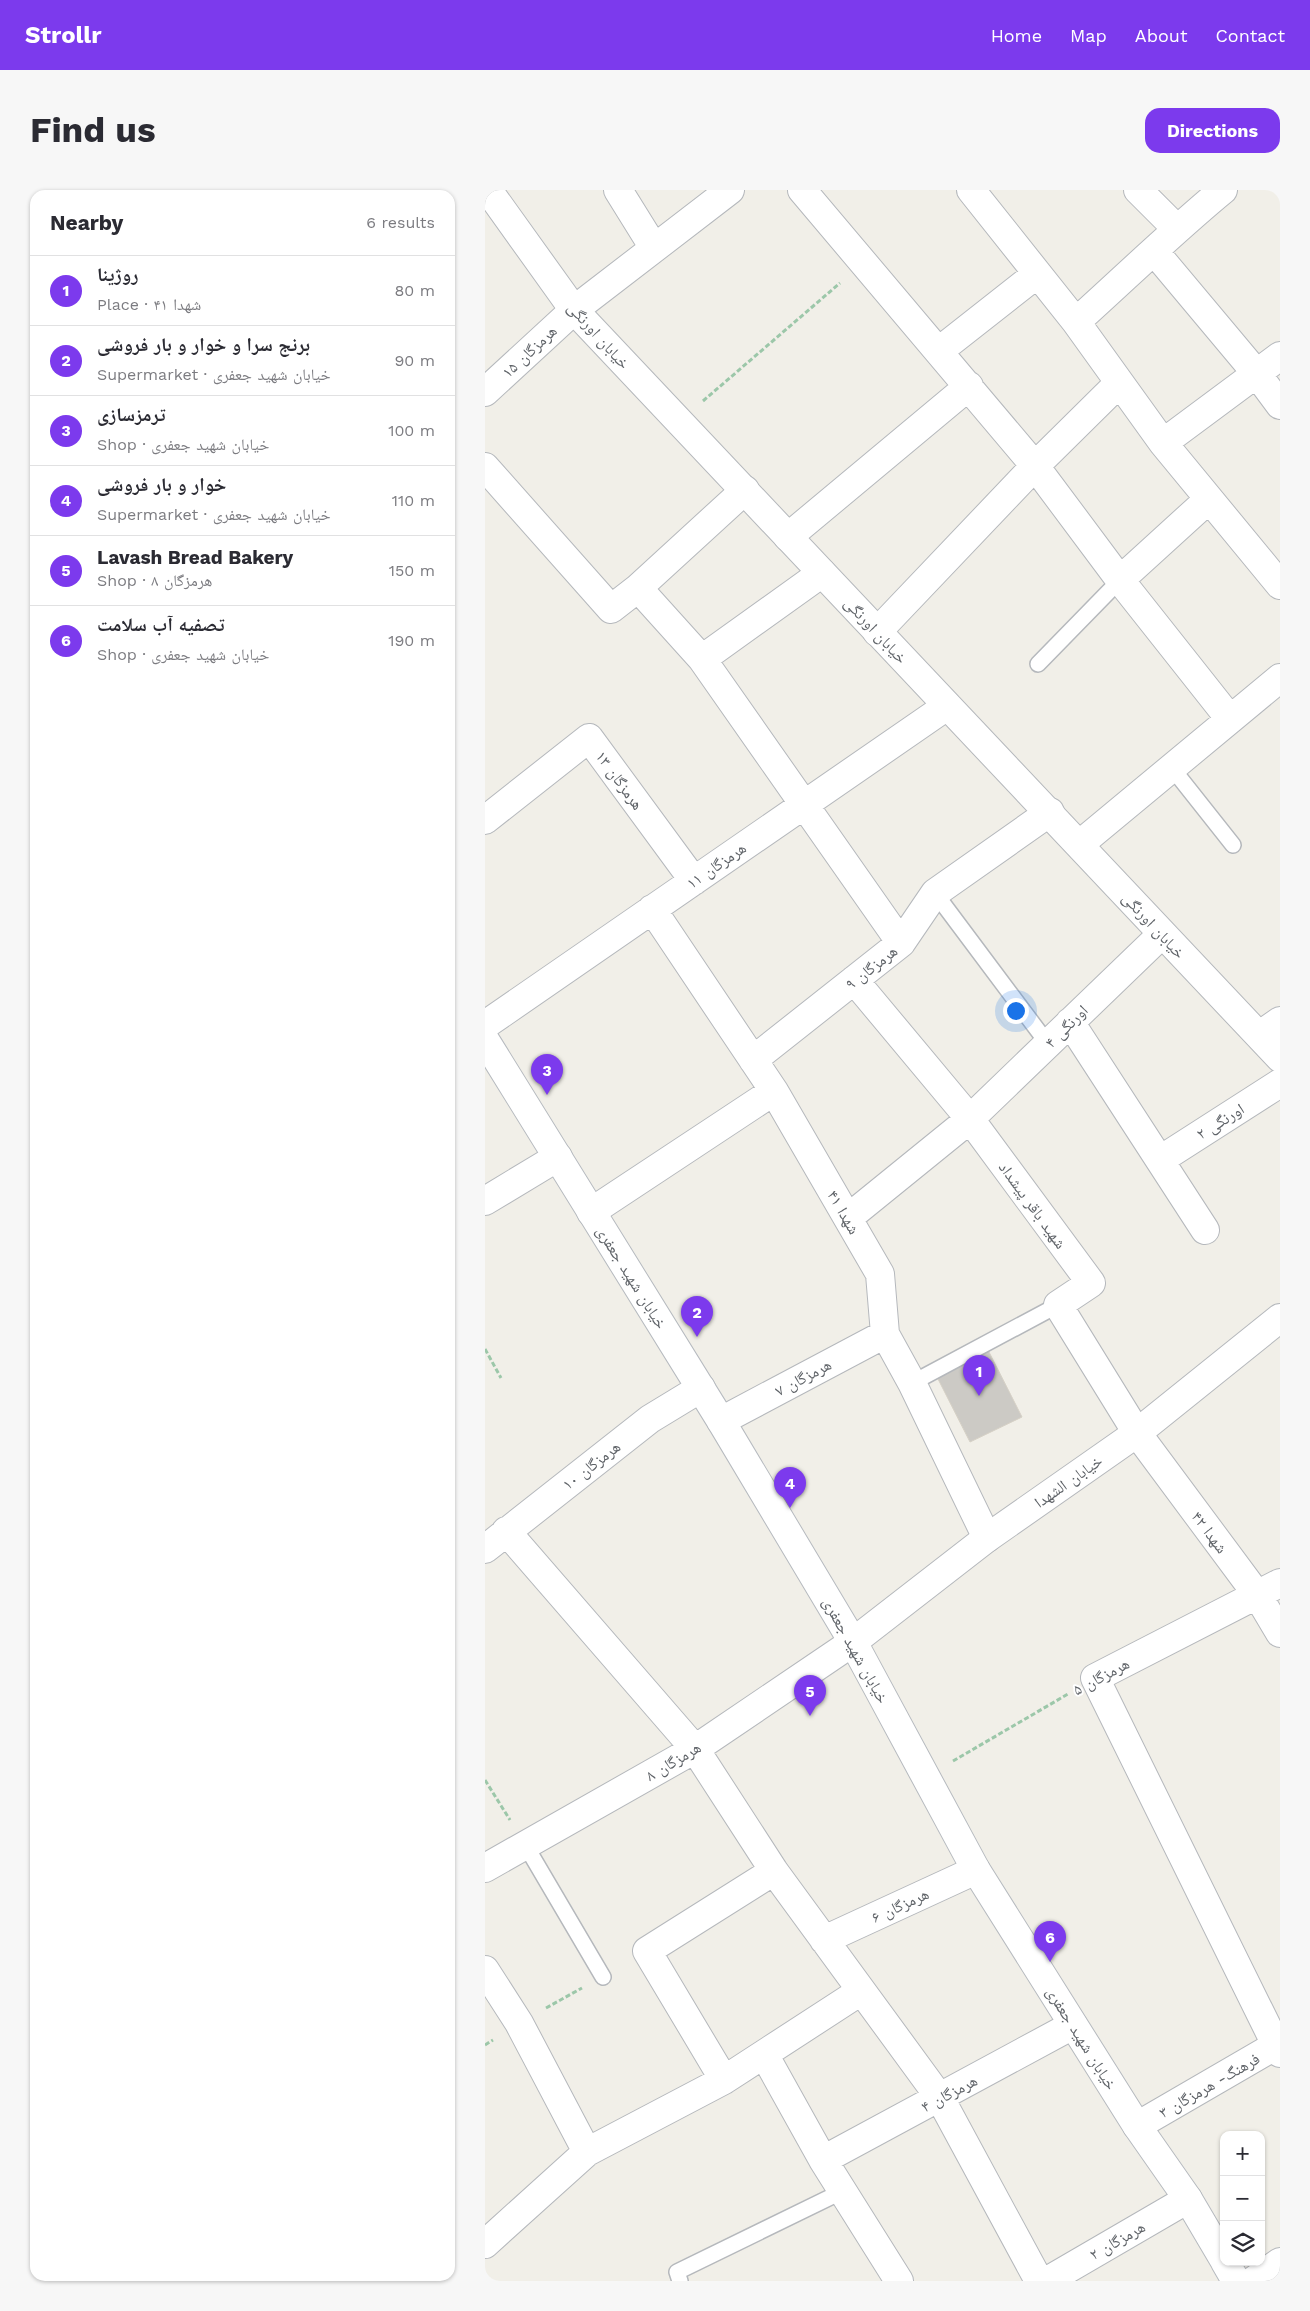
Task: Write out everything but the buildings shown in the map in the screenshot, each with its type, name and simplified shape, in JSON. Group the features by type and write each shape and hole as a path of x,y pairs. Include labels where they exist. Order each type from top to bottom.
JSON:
{"street":[{"name":"خیابان اورنگی","path":"488,190 574,310 947,706 1050,812 1162,934 1270,1028 1280,1058"},
{"path":"618,190 654,248"},
{"name":"هرمزگان ۱۵","path":"485,392 574,310 730,190"},
{"path":"802,190 1035,466 1120,580 1230,719"},
{"path":"971,190 1076,322 1163,443 1280,585"},
{"path":"1138,190 1176,228"},
{"path":"1076,322 1154,252 1176,228 1223,190"},
{"path":"1154,252 1257,374 1280,405"},
{"path":"939,351 1037,274"},
{"path":"1163,443 1280,356"},
{"path":"877,632 1035,466 1119,383"},
{"path":"788,537 969,386"},
{"path":"485,467 611,609 638,588 745,490"},
{"path":"1120,580 1209,499"},
{"path":"702,659 822,573"},
{"path":"638,588 702,659 901,943"},
{"path":"1080,844 1280,678"},
{"name":"هرمزگان ۱۱","path":"485,1025 947,706"},
{"name":"هرمزگان ۱۳","path":"485,820 589,738 694,881"},
{"name":"هرمزگان ۹","path":"753,1060 901,943 935,893 1050,812"},
{"name":"شهدا ۴۱","path":"652,909 774,1091 880,1274 885,1334 912,1383 987,1538"},
{"name":"اورنگی ۴","path":"847,1218 970,1119 1162,934"},
{"name":"شهید باقر پیشداد","path":"855,980 970,1119 1091,1283 1058,1305"},
{"path":"1070,1022 1205,1230"},
{"name":"خیابان شهید جعفری","path":"485,1040 701,1388 853,1642 976,1870 1137,2126 1188,2199 1220,2254"},
{"name":"اورنگی ۲","path":"1160,1160 1280,1084"},
{"path":"591,1212 774,1091"},
{"path":"485,1201 558,1157"},
{"path":"1058,1305 1137,1433"},
{"name":"خیابان الشهدا","path":"853,1642 987,1538 1137,1433 1277,1327"},
{"name":"هرمزگان ۷","path":"721,1421 885,1334"},
{"name":"هرمزگان ۱۰","path":"485,1549 650,1419 701,1388"},
{"name":"شهدا ۴۲","path":"1137,1433 1269,1590 1280,1633"},
{"path":"506,1531 695,1749 774,1871 941,2098 1039,2281"},
{"name":"هرمزگان ۵","path":"1095,1678 1269,1590"},
{"name":"هرمزگان ۸","path":"485,1868 695,1749 853,1642"},
{"path":"1095,1678 1278,2047"},
{"name":"هرمزگان ۶","path":"824,1940 976,1870"},
{"path":"725,2080 647,1951 774,1871"},
{"path":"485,1970 519,2023 587,2152"},
{"path":"485,2244 587,2152 725,2080 861,1991"},
{"name":"هرمزگان ۴","path":"823,2160 941,2098 1073,2025"},
{"name":"فرهنگ- هرمزگان ۳","path":"1137,2126 1278,2047"},
{"path":"765,2054 823,2160 899,2281"},
{"name":"هرمزگان ۲","path":"1047,2281 1188,2199"},
{"path":"1253,2281 1280,2262"},
{"name":"خیابان شهید جعفری","path":"1227,2266 1236,2281"}],"lane":[{"path":"1038,664 1120,580"},
{"path":"1172,768 1233,845"},
{"path":"935,893 1048,1044"},
{"path":"912,1383 1058,1305"},
{"path":"526,1846 603,1977"},
{"path":"681,2281 677,2272 843,2191"}],"path":[{"path":"679,421 863,263"},
{"path":"485,1349 501,1378"},
{"name":"هرمزگان ۵","path":"926,1777 1095,1678"},
{"path":"485,1780 526,1846"},
{"path":"485,2045 519,2023 603,1977"}],"place":[{"name":"ترمزسازی","path":"547,1095"},
{"name":"برنج سرا و خوار و بار فروشی","path":"697,1337"},
{"name":"روژینا","path":"979,1396"},
{"name":"خوار و بار فروشی","path":"790,1508"},
{"name":"Lavash Bread Bakery","path":"810,1716"},
{"name":"تصفیه آب سلامت","path":"1050,1962"}]}
